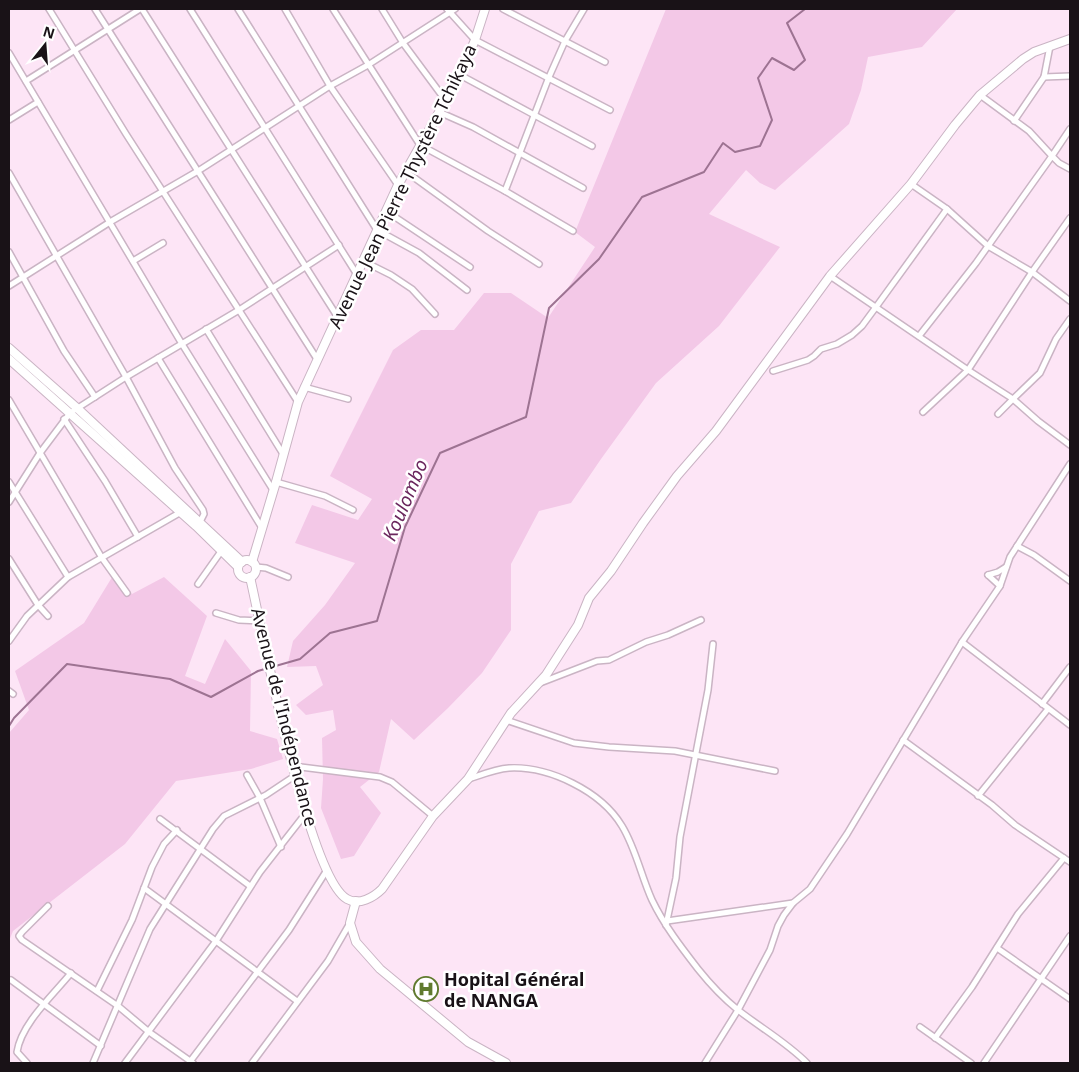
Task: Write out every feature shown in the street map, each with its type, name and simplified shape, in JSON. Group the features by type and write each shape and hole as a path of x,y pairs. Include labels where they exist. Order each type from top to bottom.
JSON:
{"street":[{"path":"49,9 163,192 298,402"},
{"path":"95,9 317,359"},
{"path":"26,81 141,9 337,316"},
{"path":"190,9 356,273"},
{"path":"238,9 377,230 419,253 468,290"},
{"path":"285,9 330,86 398,185"},
{"path":"333,9 420,145 505,191 573,231"},
{"path":"382,9 403,43 446,100"},
{"path":"9,286 110,222 198,171 330,86 403,43 448,11 455,9"},
{"name":"Avenue Jean Pierre Thystère Tchikaya","path":"254,565 262,528 304,387 405,171 460,75 475,40 485,9"},
{"path":"503,9 606,62"},
{"path":"516,15 519,9"},
{"path":"505,191 549,77 565,41 584,9"},
{"path":"448,11 475,40 610,110"},
{"path":"252,1063 328,961 350,923 356,901 373,897 382,889 433,816 468,779 506,720 546,675 566,646 578,626 589,598 611,571 677,476 716,431 830,276 911,184 980,95 1023,59 1070,39"},
{"path":"1014,121 1044,77 1050,46"},
{"path":"9,53 182,344 274,491"},
{"path":"460,75 592,146"},
{"path":"1044,77 1070,76"},
{"path":"980,95 1029,131 1059,163 1070,169"},
{"path":"9,120 38,102"},
{"path":"439,112 473,127 583,188"},
{"path":"919,336 988,246 1070,128"},
{"path":"405,171 488,231 539,264"},
{"path":"9,173 126,377 175,468 202,510 204,514 200,522"},
{"path":"911,184 947,209 988,246 1032,272 1070,301"},
{"path":"773,371 808,360 821,349 837,344 862,326 947,209"},
{"path":"386,211 470,267"},
{"path":"923,412 968,370 1070,218"},
{"path":"133,262 164,243"},
{"path":"9,502 40,453 70,413 272,289 339,245"},
{"path":"9,252 64,351 94,397"},
{"path":"362,261 391,275 412,289 435,314"},
{"path":"830,276 1013,399 1070,445"},
{"path":"998,414 1040,373 1056,339 1070,319"},
{"path":"206,329 283,454"},
{"path":"9,348 70,413 200,522 240,564"},
{"path":"158,358 262,528"},
{"path":"9,359 240,564"},
{"path":"304,387 348,399"},
{"path":"9,400 102,558 127,592"},
{"path":"70,413 105,481 138,537"},
{"path":"705,1063 738,1010 770,950 778,926 793,903 810,889 847,834 962,642 1000,586 1006,567 1017,546 1070,464"},
{"path":"9,482 68,577"},
{"path":"276,482 325,496 353,510"},
{"path":"10,636 38,605 68,577 87,564 102,558 180,512"},
{"path":"1017,546 1034,555 1070,581"},
{"path":"198,584 222,550"},
{"path":"9,559 38,605 48,616"},
{"path":"254,565 255,573 246,578 241,576 239,572 240,564 246,560 254,565 288,577"},
{"path":"1000,586 988,574 998,572 1006,567"},
{"name":"Avenue de l'Indépendance","path":"250,577 271,676 307,813 326,870 338,890 347,899 356,901"},
{"path":"216,613 239,620 260,621"},
{"path":"538,684 597,661 609,660 646,642 668,635 702,620"},
{"path":"962,642 1070,725"},
{"path":"667,923 676,878 680,838 708,690 713,644"},
{"path":"1042,704 1070,667"},
{"path":"978,796 1048,709"},
{"path":"506,720 574,742 609,748 676,751 775,771"},
{"path":"903,740 1015,825 1070,862"},
{"path":"294,766 380,777 392,782 433,816"},
{"path":"468,779 508,768 530,769 554,774 590,794 609,808 622,826 632,846 652,900 699,970 721,995 738,1010 789,1047 807,1063"},
{"path":"247,775 260,798 281,847"},
{"path":"93,1063 150,929 200,848 224,816 260,798 296,775"},
{"path":"125,1063 216,941 250,886 307,813"},
{"path":"160,819 250,886"},
{"path":"97,991 132,920 164,844 177,830"},
{"path":"935,1038 972,986 1018,914 1064,858"},
{"path":"48,906 22,932 19,936 22,940 118,1006 191,1063 289,930 326,870"},
{"path":"144,888 297,1001"},
{"path":"667,923 793,903"},
{"path":"350,923 356,942 380,969 468,1042 506,1063"},
{"path":"984,1063 1070,936"},
{"path":"997,948 1070,999"},
{"path":"27,1063 17,1051 26,1030 71,972"},
{"path":"10,980 101,1046"},
{"path":"920,1027 971,1063"}],"shaded area":[{"path":"666,9 957,9 922,47 868,57 861,90 849,124 775,190 760,183 746,170 709,214 780,247 719,326 656,383 571,503 539,511 511,564 511,630 482,673 414,740 391,719 379,772 360,787 381,813 354,856 341,859 321,808 323,779 322,738 336,730 333,710 306,715 296,705 323,685 316,666 287,667 293,641 325,605 355,563 295,543 312,505 358,520 372,499 330,476 393,350 421,330 454,330 484,293 511,293 548,318 595,247 575,232"},
{"path":"114,574 132,594 164,577 207,616 185,676 205,684 225,639 251,671 250,731 277,739 283,759 251,769 176,781 125,844 13,931 9,941 9,733 29,710 15,671 84,623"}],"waterway":[{"name":"Koulombo","path":"272,667 300,659 330,633 377,621 405,527 440,453 526,417 549,308 599,259 642,197 704,172 723,143 735,152 760,146 772,120 758,78 772,58 794,70 805,60 787,23 805,9"},
{"name":"Koulombo","path":"9,726 14,718 67,664 170,679 211,697 258,671 268,668"}],"place":[{"name":"Hopital Général de NANGA","path":"426,989"}]}
